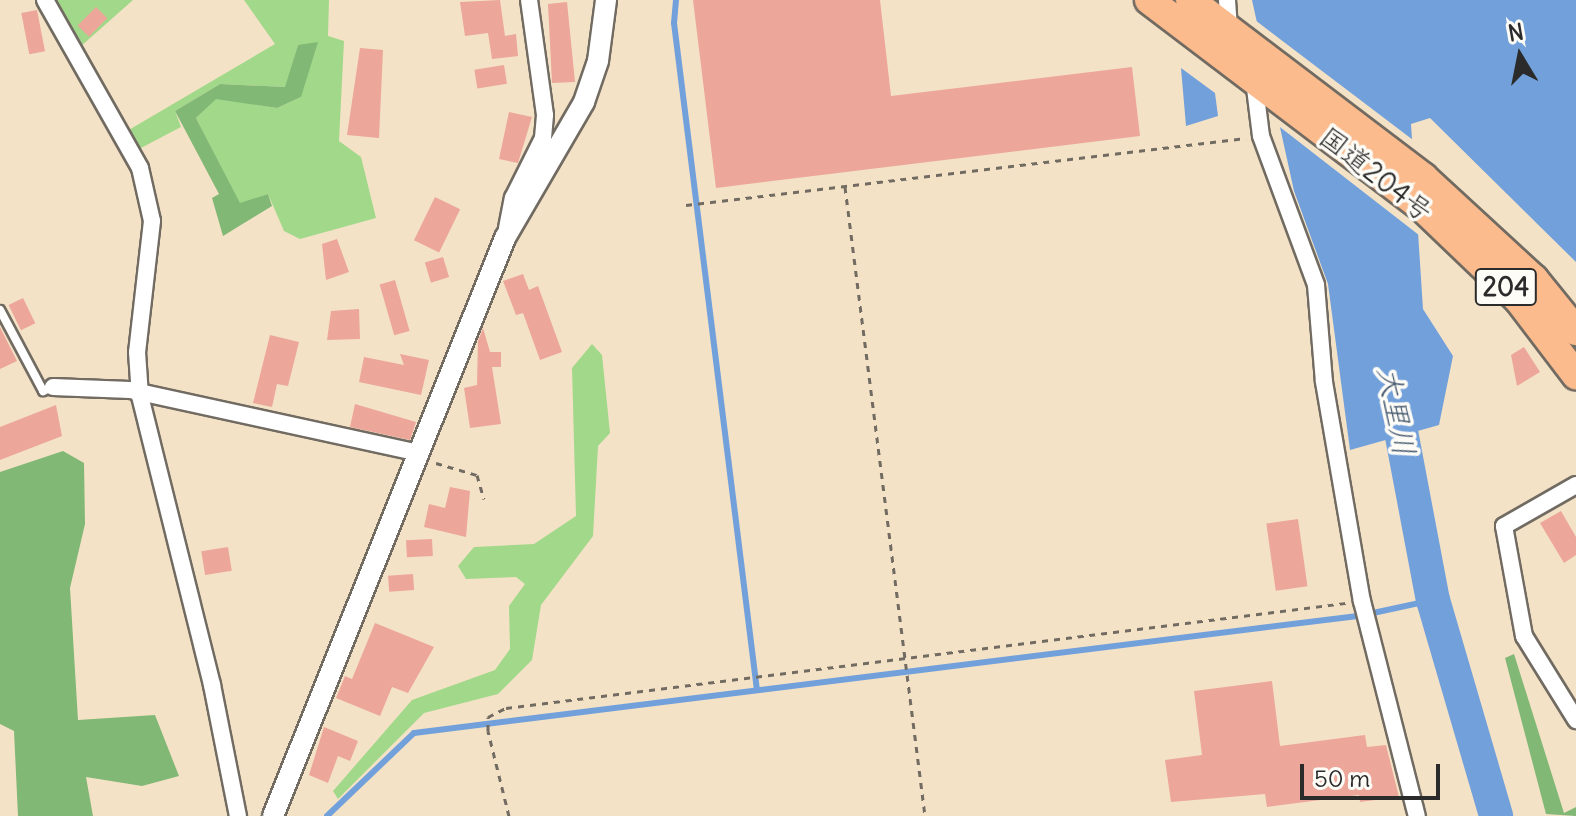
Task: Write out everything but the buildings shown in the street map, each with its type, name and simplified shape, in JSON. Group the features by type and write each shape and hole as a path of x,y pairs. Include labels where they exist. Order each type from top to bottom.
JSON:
{"highway":[{"name":"国道204号","path":"1149,0 1424,209 1518,299 1576,375"},
{"name":"国道204号","path":"1190,0 1423,177 1534,279 1576,331"}],"street":[{"path":"45,0 140,168 153,249 137,352 140,396 212,685 238,816"},
{"path":"505,238 513,198 543,138 545,115 529,0"},
{"path":"273,816 505,238 584,102 598,61 606,0"},
{"path":"1227,0 1229,30"},
{"path":"1254,80 1261,136 1316,285 1324,382 1362,601 1417,816"},
{"path":"53,387 130,390 140,396 291,423 419,453"},
{"path":"1576,485 1504,526 1524,636 1576,720"}],"lane":[{"path":"0,310 43,391 53,387"}],"path":[{"path":"686,205 1261,136"},
{"path":"845,187 925,816"},
{"path":"419,453 428,461 477,475 484,499"},
{"path":"509,816 488,731 488,717 506,708 905,662 1362,601"}],"green space":[{"path":"55,0 133,0 80,47"},
{"path":"244,0 329,0 328,36 344,41 339,141 361,157 376,218 300,239 284,231 268,194 240,204 196,118 216,98 277,108 301,97 298,45 286,87 220,84 175,111 181,127 139,149 127,131 275,44"},
{"path":"318,42 301,97 277,108 216,99 196,118 240,203 268,194 272,206 223,236 212,198 219,194 175,111 220,84 285,87 298,45"},
{"path":"592,344 602,355 610,433 598,446 593,536 541,605 532,660 498,694 424,713 338,799 333,791 412,700 495,670 510,649 509,606 525,584 516,577 466,579 458,566 474,547 534,544 576,516 572,368"},
{"path":"63,451 84,463 85,524 70,588 78,720 155,715 179,776 142,786 86,777 93,816 18,816 14,731 0,724 0,472"},
{"path":"1514,654 1564,813 1576,807 1576,816 1546,814 1505,658"}],"water":[{"path":"1252,0 1576,0 1576,262 1430,118 1411,124 1423,309 1453,356 1439,425 1350,450 1328,284 1294,191"},
{"path":"1181,68 1215,93 1218,116 1186,126"}],"pier":[{"path":"1255,20 1417,143 1424,239 1276,124"}],"waterway":[{"path":"676,0 674,23 757,690"},
{"name":"大里川","path":"1393,389 1433,600 1496,816"},
{"path":"1373,613 1433,600"},
{"path":"327,816 414,733 1358,616"}]}
